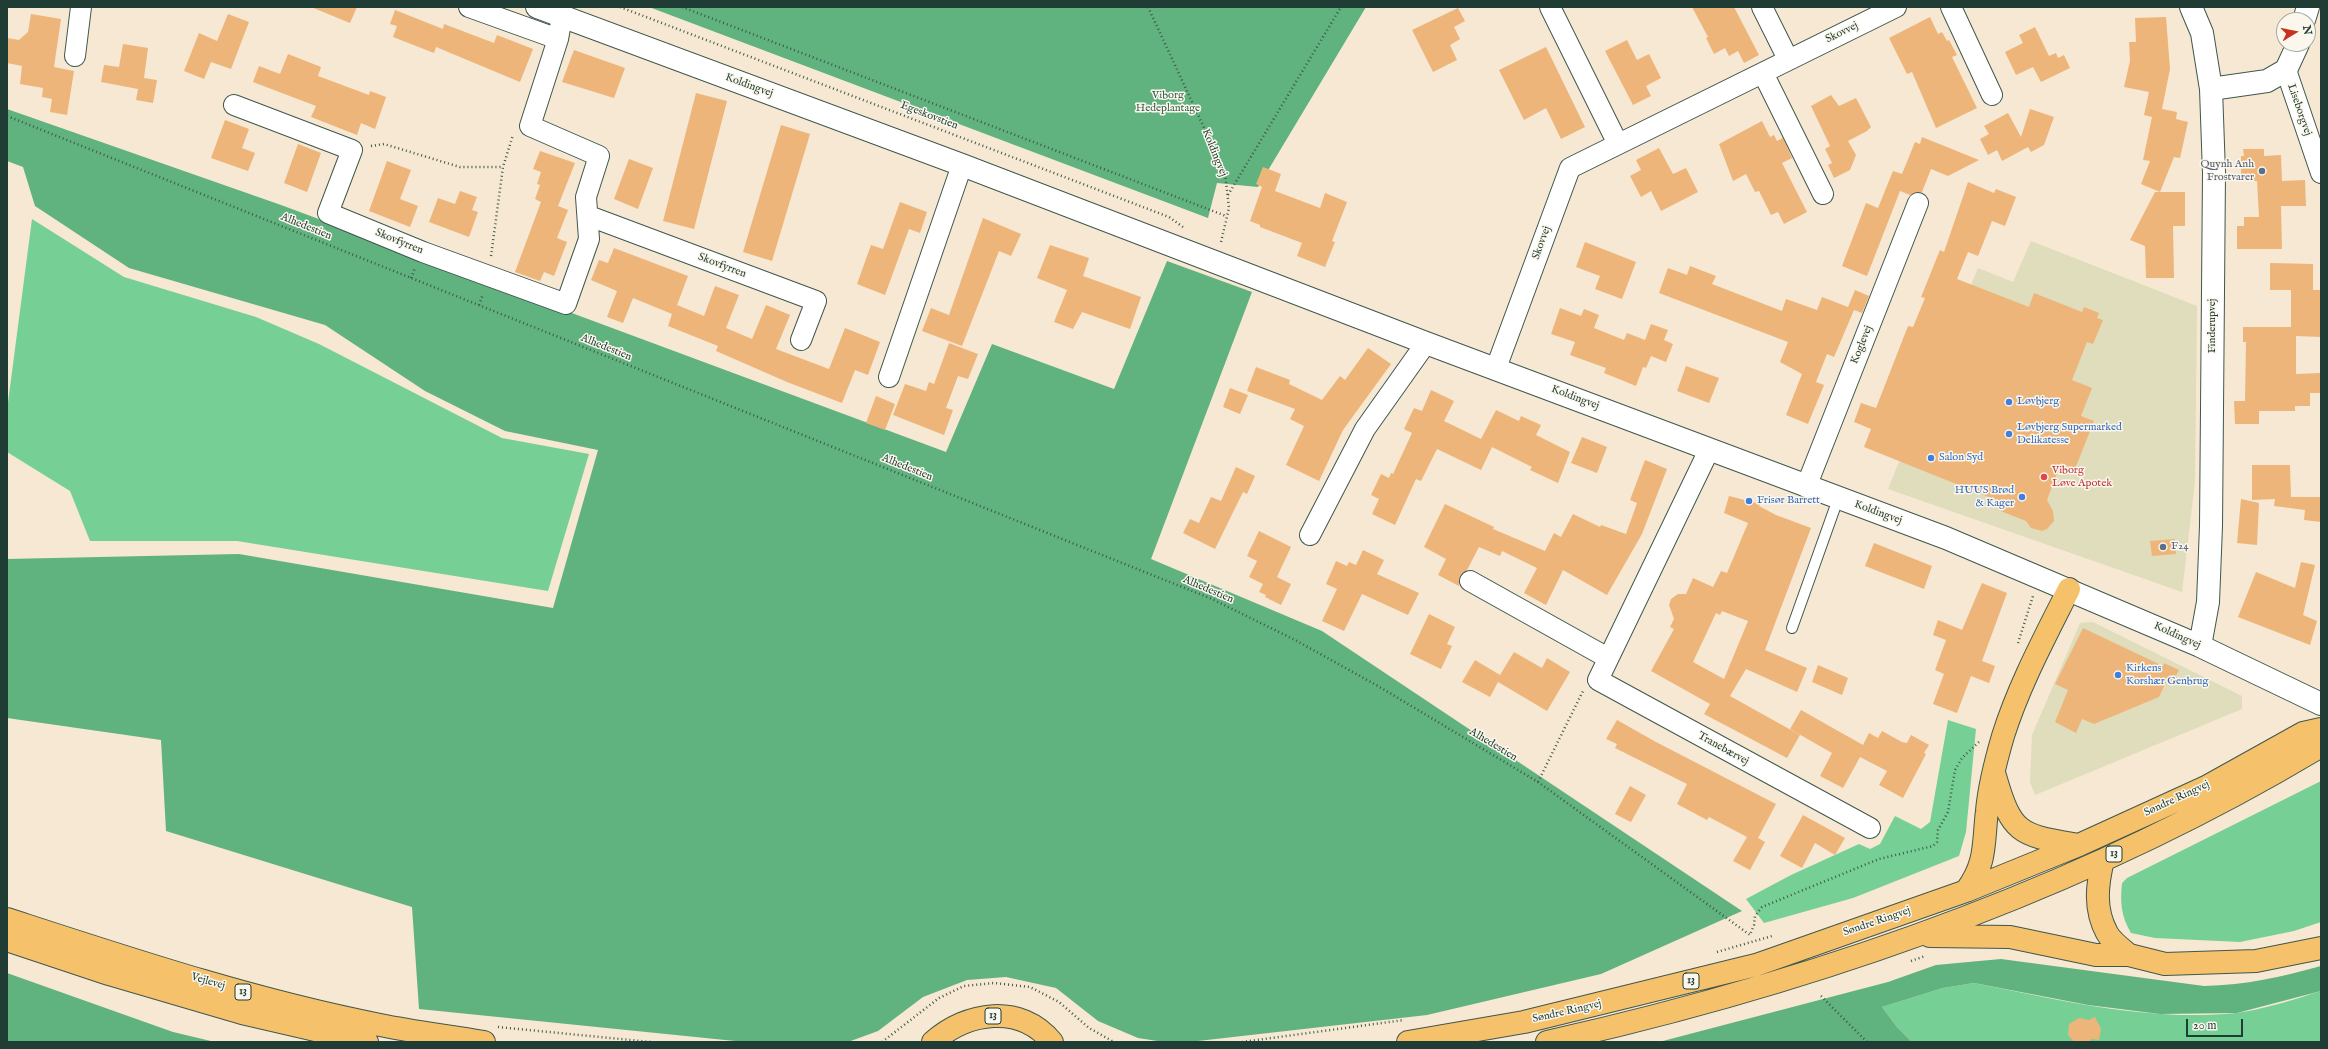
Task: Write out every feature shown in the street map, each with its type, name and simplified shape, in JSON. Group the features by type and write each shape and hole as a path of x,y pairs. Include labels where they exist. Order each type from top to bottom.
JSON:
{"main road":[{"path":"1966,891 1979,870 1983,857 1987,810 1994,771 2003,737 2021,688 2068,589"},
{"name":"Søndre Ringvej","path":"1408,1042 1524,1022 1756,965 1966,891 2079,845 2206,787 2303,733 2321,729"},
{"name":"Søndre Ringvej","path":"1547,1042 1622,1025 1707,1002 1915,936 2005,902 2103,860 2194,817 2305,756 2316,749 2321,741"},
{"path":"1994,771 2004,807 2018,826 2037,837 2079,845"},
{"path":"2103,860 2097,885 2098,908 2107,934 2129,955"},
{"name":"Vejlevej","path":"7,919 118,956 245,993 380,1025 489,1035"},
{"path":"1915,936 2010,937 2096,955 2129,955 2165,964 2256,961 2321,948"},
{"name":"Vejlevej","path":"7,940 109,974 242,1013 367,1042"},
{"name":"13","path":"933,1042 947,1030 964,1021 982,1016 1000,1016 1018,1020 1035,1028 1052,1042"}],"street":[{"path":"75,56 81,7"},
{"path":"470,7 558,39"},
{"name":"Koldingvej","path":"537,7 962,165 1426,343 1496,368 1806,487 1952,541 2200,646 2321,704"},
{"path":"1550,7 1618,144"},
{"path":"1762,7 1788,59"},
{"name":"Skovvej","path":"1496,368 1570,168 1896,7"},
{"path":"1950,7 1992,95"},
{"name":"Finderupvej","path":"2191,7 2202,33 2211,89 2214,173 2211,526 2208,602 2200,646"},
{"path":"530,126 558,39 562,17"},
{"name":"Liseborgvej","path":"2211,89 2267,81 2286,70 2294,52"},
{"name":"Liseborgvej","path":"2286,70 2321,173"},
{"path":"1763,73 1823,194"},
{"path":"234,105 352,150"},
{"name":"Skovfyrren","path":"352,150 328,213 488,276 566,304 589,239 589,216 586,197 599,156 530,126"},
{"path":"889,377 962,165"},
{"name":"Koglevej","path":"1806,487 1918,204"},
{"name":"Skovfyrren","path":"589,216 816,301 801,340"},
{"path":"1310,535 1365,429 1426,343"},
{"path":"1598,680 1709,450"},
{"path":"1470,581 1608,658"},
{"name":"Tranebærvej","path":"1598,680 1870,828"}],"lane":[{"path":"1792,628 1838,499"}],"path":[{"name":"Egeskovstien","path":"620,7 1169,217 1186,229"},
{"path":"682,7 1226,216"},
{"name":"Koldingvej","path":"1148,7 1224,173 1228,208 1216,262"},
{"path":"1227,196 1341,7"},
{"name":"Alhedestien","path":"7,116 1212,599 1295,640 1371,682 1538,782 1750,934"},
{"path":"488,276 503,167 515,128 530,126"},
{"path":"352,150 384,144 460,167 503,167"},
{"path":"1538,782 1580,693 1598,680"},
{"path":"1714,952 1774,935"},
{"path":"1820,996 1867,1042"},
{"path":"1242,1042 1357,1028 1411,1019"},
{"path":"489,1035 651,1042"}],"shaded area":[{"path":"2031,241 2197,306 2195,481 2182,592 1888,489 1978,268 2013,282"},
{"path":"2093,622 2242,696 2242,709 2035,795 2030,782 2032,735 2080,623"}],"green space":[{"name":"Viborg Hedeplantage","path":"649,7 1366,7 1258,187 1217,183 1208,218"},
{"path":"7,109 281,205 946,452 992,344 1114,389 1167,261 1252,292 1151,559 1322,631 1742,911 1601,974 1427,1015 1189,1042 1164,1042 1138,1038 1098,1021 1056,988 1006,977 967,980 923,997 878,1031 848,1042 745,1042 419,1009 412,907 166,831 161,740 7,718 7,559 239,554 553,608 598,450 505,431 425,391 325,325 129,268 35,206 23,167 7,161"},
{"path":"32,219 124,277 256,317 319,344 502,438 589,454 548,591 237,541 90,541 70,491 7,452 7,410"},
{"path":"1948,720 1976,729 1966,832 1959,856 1853,898 1764,923 1746,899 1791,875 1859,844 1870,849 1880,844 1895,816 1921,829 1930,822"},
{"path":"2321,781 2321,922 2294,931 2240,942 2155,938 2131,933 2123,915 2121,903 2122,883 2127,878"},
{"path":"2001,959 2204,986 2263,980 2321,966 2321,991 2237,1013 2160,1014 2088,1005 1974,983 1943,988 1882,1007 1897,1027 1912,1042 1659,1042 1888,982 1936,965"},
{"path":"7,973 173,1032 215,1042 7,1042"},
{"path":"1974,983 2104,1008 2137,1012 2203,1015 2246,1012 2321,991 2321,1042 1912,1042 1897,1027 1882,1007 1943,988"}],"building":[{"path":"311,7 357,7 350,23"},
{"path":"1692,7 1734,7 1759,55 1744,63 1738,51 1729,56 1725,48 1714,54 1706,38 1708,37"},
{"path":"1458,8 1465,21 1454,27 1460,39 1450,45 1457,60 1433,72 1412,30"},
{"path":"395,10 443,29 444,24 494,43 497,35 533,49 520,82 436,47 434,53 393,37 397,26 390,24"},
{"path":"31,14 61,19 54,67 74,71 67,115 50,112 52,99 42,97 43,88 20,84 22,66 7,63 7,38 19,40 28,32"},
{"path":"228,14 249,22 231,69 211,62 204,79 184,71 199,33 217,41"},
{"path":"1930,17 1938,34 1942,32 1947,41 1949,40 1957,55 1952,57 1977,108 1936,128 1912,72 1907,74 1889,38"},
{"path":"2166,17 2170,69 2162,109 2177,112 2176,119 2188,122 2180,158 2174,157 2160,192 2141,184 2150,161 2143,160 2152,117 2144,115 2149,92 2124,87 2130,61 2129,42 2136,42 2135,18"},
{"path":"2035,27 2049,56 2056,53 2058,58 2064,55 2070,68 2041,82 2033,67 2016,75 2005,52 2023,43 2019,35"},
{"path":"1627,40 1637,60 1649,54 1661,78 1646,86 1651,96 1633,105 1605,51"},
{"path":"123,44 148,48 144,78 157,80 153,103 136,100 138,89 101,82 104,65 119,67"},
{"path":"1546,47 1585,127 1561,139 1546,108 1524,120 1499,70"},
{"path":"574,50 625,68 614,98 562,82"},
{"path":"288,54 321,67 318,76 369,95 370,91 386,97 375,129 361,123 357,135 311,117 316,106 253,82 259,66 280,74"},
{"path":"696,93 727,101 694,229 663,221"},
{"path":"1831,95 1839,106 1856,98 1871,127 1867,131 1848,141 1856,155 1850,170 1834,178 1828,165 1832,163 1825,149 1830,146 1811,106"},
{"path":"2030,109 2054,117 2044,145 2031,152 2028,147 2002,161 1997,150 1988,155 1980,139 1989,134 1984,126 2008,113 2021,137"},
{"path":"225,120 249,129 242,148 255,153 248,171 211,158"},
{"path":"1762,121 1770,137 1774,135 1777,141 1783,138 1792,158 1782,163 1807,212 1784,224 1778,212 1771,215 1759,191 1755,192 1746,174 1733,181 1719,144"},
{"path":"781,125 810,134 772,261 743,252"},
{"path":"1922,137 1979,160 1948,176 1931,169 1922,192 1916,192 1910,195 1900,191 1867,276 1842,266 1866,203 1878,208 1893,171 1902,174 1915,142 1920,144"},
{"path":"298,144 321,153 307,192 284,183"},
{"path":"1659,148 1673,174 1686,168 1698,192 1661,211 1651,191 1641,197 1630,176 1641,170 1636,160"},
{"path":"2243,149 2264,149 2264,156 2281,155 2282,181 2305,180 2306,206 2281,206 2282,249 2237,249 2237,226 2244,226 2244,217 2259,217 2257,181 2241,181 2241,156 2244,156"},
{"path":"540,151 575,163 558,206 568,210 557,238 567,242 554,276 544,272 540,281 515,272 541,202 535,199 540,185 537,184 541,172 533,169"},
{"path":"629,159 653,168 638,209 614,199"},
{"path":"387,161 411,170 400,199 418,206 410,227 369,211"},
{"path":"1263,167 1281,174 1275,191 1320,208 1325,193 1347,202 1332,241 1335,242 1325,267 1297,256 1302,243 1260,227 1260,225 1250,221 1262,187 1256,184"},
{"name":"Løvbjerg","path":"1968,182 1994,193 1996,189 2016,197 2005,226 1992,221 1978,256 1968,252 1957,279 2029,307 2034,293 2082,312 2084,307 2099,313 2097,318 2103,320 2093,344 2087,342 2072,380 2092,388 2081,416 2094,421 2075,469 2061,463 2047,500 2053,511 2054,521 2047,529 2042,531 2031,528 2026,521 1998,510 2001,502 1864,447 1871,429 1854,422 1861,403 1876,408 1908,326 1913,327 1925,298 1921,297 1940,250 1944,252"},
{"path":"460,191 477,197 472,210 478,212 469,237 429,222 438,198 455,204"},
{"path":"2155,192 2185,192 2185,226 2173,226 2174,278 2146,278 2145,246 2130,240"},
{"path":"900,202 927,212 920,233 909,229 885,295 857,284 871,245 883,249"},
{"path":"983,218 1021,234 1011,256 999,251 962,346 922,331 931,308 949,315"},
{"path":"1585,242 1636,262 1622,299 1595,289 1600,276 1576,267"},
{"path":"1050,245 1089,258 1083,276 1141,297 1130,329 1082,312 1073,329 1054,322 1067,290 1037,278"},
{"path":"614,248 688,276 677,305 704,316 715,286 739,295 726,328 752,339 766,305 790,315 776,349 829,369 845,328 880,342 868,375 855,370 842,403 787,382 716,351 718,346 668,326 672,314 633,298 623,323 607,317 617,291 591,280 599,260 608,263"},
{"path":"2270,263 2313,264 2313,290 2321,290 2321,337 2296,336 2296,374 2321,373 2321,393 2310,393 2310,406 2295,406 2295,411 2259,411 2259,424 2235,424 2234,401 2245,401 2246,342 2243,342 2243,327 2291,327 2291,290 2270,290"},
{"path":"1690,266 1716,276 1712,284 1782,311 1786,299 1817,310 1822,297 1848,307 1855,290 1869,296 1862,313 1854,310 1834,357 1827,354 1816,382 1824,385 1808,424 1786,415 1802,374 1780,362 1788,342 1659,293 1668,268 1687,275"},
{"path":"1560,308 1581,316 1584,309 1599,315 1594,328 1624,340 1627,333 1645,340 1651,324 1668,330 1664,340 1673,344 1666,362 1651,356 1646,368 1643,367 1636,386 1604,373 1606,368 1570,355 1575,342 1551,334"},
{"path":"949,343 978,354 968,379 958,376 946,408 953,410 944,435 893,415 905,384 926,391 929,382 934,384"},
{"path":"1368,348 1391,364 1343,430 1319,481 1286,465 1304,426 1290,419 1295,409 1247,391 1256,367 1290,380 1289,384 1322,400 1340,376 1345,380"},
{"path":"1686,366 1719,378 1709,403 1677,391"},
{"path":"1230,388 1248,395 1240,414 1223,407"},
{"path":"1431,390 1454,401 1444,421 1481,439 1496,410 1519,421 1521,416 1541,425 1536,435 1570,452 1558,483 1530,470 1532,467 1492,447 1481,470 1437,449 1421,481 1416,479 1395,525 1372,514 1379,499 1371,495 1381,474 1389,478 1391,473 1393,474 1412,433 1404,429 1414,408 1422,411"},
{"path":"876,396 895,404 885,430 866,423"},
{"path":"1582,437 1607,447 1597,473 1571,463"},
{"path":"1645,460 1667,469 1642,534 1607,595 1563,570 1546,605 1524,593 1537,568 1502,551 1500,556 1479,547 1467,570 1460,576 1459,586 1438,575 1446,559 1424,547 1445,504 1494,527 1493,529 1545,551 1554,533 1561,537 1573,514 1600,527 1601,525 1626,534 1637,503 1630,500"},
{"path":"2252,465 2290,465 2291,497 2321,497 2321,522 2304,520 2305,510 2274,506 2275,499 2252,500"},
{"path":"1236,467 1255,476 1247,494 1243,492 1215,549 1183,533 1190,519 1199,523 1211,497 1221,501"},
{"path":"1729,496 1760,504 1759,506 1776,515 1811,528 1765,650 1807,668 1797,692 1746,669 1730,696 1800,735 1787,758 1704,714 1710,704 1651,671 1674,629 1670,627 1674,619 1669,605 1671,599 1678,594 1686,594 1693,578 1713,587 1721,571 1727,573 1748,523 1724,513","holes":["1722,611 1748,621 1724,679 1693,662 1716,613 1720,615"]},
{"path":"2241,499 2259,503 2257,545 2237,543"},
{"path":"1259,531 1291,547 1277,577 1291,584 1281,605 1265,597 1266,595 1259,592 1263,584 1249,577 1257,561 1247,556"},
{"path":"2175,539 2176,554 2152,556 2150,541"},
{"path":"1874,543 1932,566 1924,589 1865,566"},
{"path":"1363,550 1384,560 1377,574 1419,593 1408,615 1362,594 1344,631 1322,621 1337,589 1326,584 1336,561 1347,566 1349,562 1356,565"},
{"path":"2301,562 2315,565 2303,615 2317,621 2310,645 2238,617 2256,572 2295,588"},
{"path":"1982,583 2007,593 1982,661 1995,666 1989,683 1971,676 1957,713 1933,704 1944,674 1935,670 1946,640 1933,635 1938,620 1962,630"},
{"path":"1429,614 1455,627 1447,644 1452,646 1441,669 1410,654"},
{"name":"Kirkens Korshær Genbrug","path":"2083,628 2163,666 2164,663 2179,670 2172,683 2167,680 2159,697 2094,724 2082,719 2076,733 2055,722 2068,690 2055,684"},
{"path":"1514,652 1542,668 1547,658 1570,672 1547,711 1498,682 1490,697 1462,682 1475,660 1500,675"},
{"path":"1818,665 1848,678 1842,695 1812,682"},
{"path":"1801,710 1863,745 1869,733 1878,738 1882,731 1902,742 1907,743 1911,735 1929,745 1924,753 1926,754 1903,798 1879,785 1887,771 1860,757 1843,788 1820,776 1832,753 1790,729"},
{"path":"1617,720 1656,742 1776,804 1758,838 1765,842 1750,870 1733,861 1747,837 1709,817 1707,820 1677,804 1687,784 1615,748 1617,744 1606,739"},
{"path":"1630,786 1646,795 1631,822 1615,814"},
{"path":"1803,815 1845,838 1835,855 1815,843 1802,868 1780,856"},
{"path":"2095,1017 2101,1029 2099,1040 2092,1039 2088,1042 2074,1042 2068,1035 2069,1024 2079,1018 2089,1020"}],"place":[{"name":"Quynh Anh Frostvarer","path":"2262,171"},
{"name":"Løvbjerg","path":"2009,402"},
{"name":"Løvbjerg Supermarked Delikatesse","path":"2009,434"},
{"name":"Salon Syd","path":"1931,458"},
{"name":"Viborg Løve Apotek","path":"2044,477"},
{"name":"HUUS Brød & Kager","path":"2022,497"},
{"name":"Frisør Barrett","path":"1749,501"},
{"name":"F24","path":"2163,547"},
{"name":"Kirkens Korshær Genbrug","path":"2118,675"}]}
